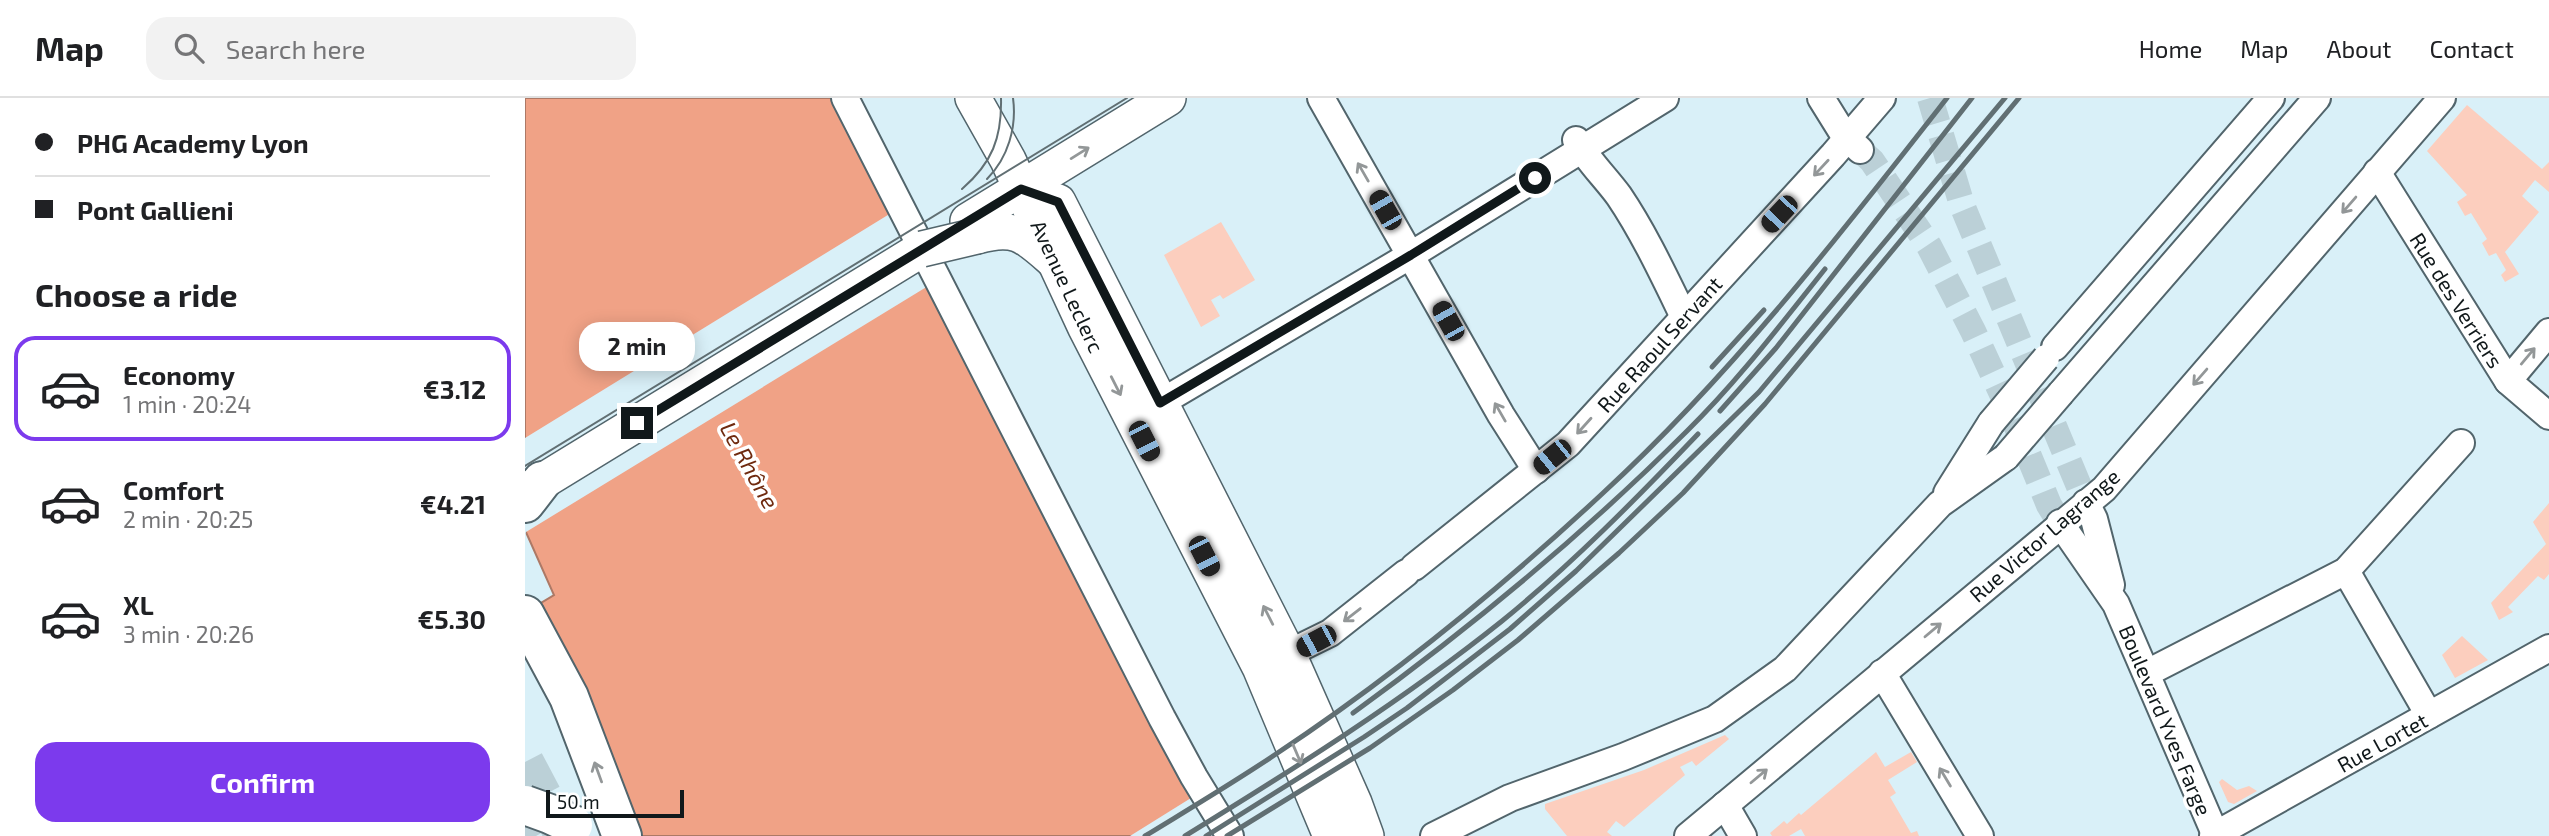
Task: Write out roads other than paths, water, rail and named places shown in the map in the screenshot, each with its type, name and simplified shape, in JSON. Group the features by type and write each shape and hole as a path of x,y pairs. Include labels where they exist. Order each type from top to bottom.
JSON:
{"highway":[{"path":"525,615 569,697 622,836"},
{"path":"525,806 550,814 581,830"}],"main road":[{"path":"961,98 972,126 1003,181 1000,194 978,222"},
{"path":"974,98 1021,189"},
{"path":"531,492 922,249 978,222 1021,189 1168,98"},
{"name":"Avenue Leclerc","path":"1021,189 1052,259 1283,657 1332,833"},
{"name":"Avenue Leclerc","path":"1021,189 1058,202 1160,403 1354,803 1366,836"},
{"path":"978,222 992,232 1017,232 1052,259"}],"street":[{"path":"845,98 1162,718 1230,836"},
{"path":"1321,98 1392,204 1411,255 1501,415 1537,470"},
{"path":"1160,403 1411,255 1579,144 1665,98"},
{"path":"1821,98 1854,144"},
{"name":"Rue Raoul Servant","path":"1283,657 1330,633 1568,444 1684,317 1854,144 1882,98"},
{"path":"1434,836 1510,798 1623,757 1715,719 1785,669 1940,504 1991,423 2271,98"},
{"path":"1940,504 2006,457 2318,98"},
{"name":"Rue Victor Lagrange","path":"1688,836 2103,489 2442,98"},
{"path":"1579,144 1619,196 1684,317"},
{"name":"Rue des Verriers","path":"2377,172 2508,382 2549,416"},
{"path":"2508,382 2549,332"},
{"path":"2147,673 2346,571 2461,443"},
{"name":"Boulevard Yves Farge","path":"2086,503 2095,519 2116,604 2215,836"},
{"name":"Boulevard Yves Farge","path":"2060,523 2116,604"},
{"path":"2346,571 2429,716"},
{"name":"Rue Lortet","path":"2215,836 2549,648"},
{"path":"1283,657 1320,689 1366,795 1379,836"},
{"path":"1882,673 1980,836"},
{"path":"1725,805 1743,836"}],"water":[{"name":"Le Rhône","path":"525,98 835,98 1221,836 638,836 576,680 541,603 554,595 525,530"}],"tunnel":[{"path":"1930,98 1962,205 2086,503"},
{"path":"1860,150 1872,161 1929,246 1973,331 2049,505 2060,523"},
{"path":"525,762 564,836"},
{"path":"525,816 536,836"}],"tram line":[{"path":"962,189 981,169 993,149 1000,125 1001,98"},
{"path":"987,179 1006,152 1014,120 1013,98"},
{"path":"525,466 1127,98"}],"railway":[{"path":"1145,836 1260,765 1404,663 1525,563 1603,493 1696,400 1783,303 1947,98"},
{"path":"1720,411 1776,348 1972,98"},
{"path":"1206,836 1407,708 1510,629 1576,571 1759,392 2005,98"},
{"path":"1227,836 1370,748 1453,690 1518,640 1619,553 1683,493 1765,404 2019,98"},
{"path":"1353,713 1440,648 1608,507 1724,392 1825,269"},
{"path":"1712,367 1764,310"},
{"path":"1185,836 1386,707 1502,621 1603,531 1698,434"}]}
